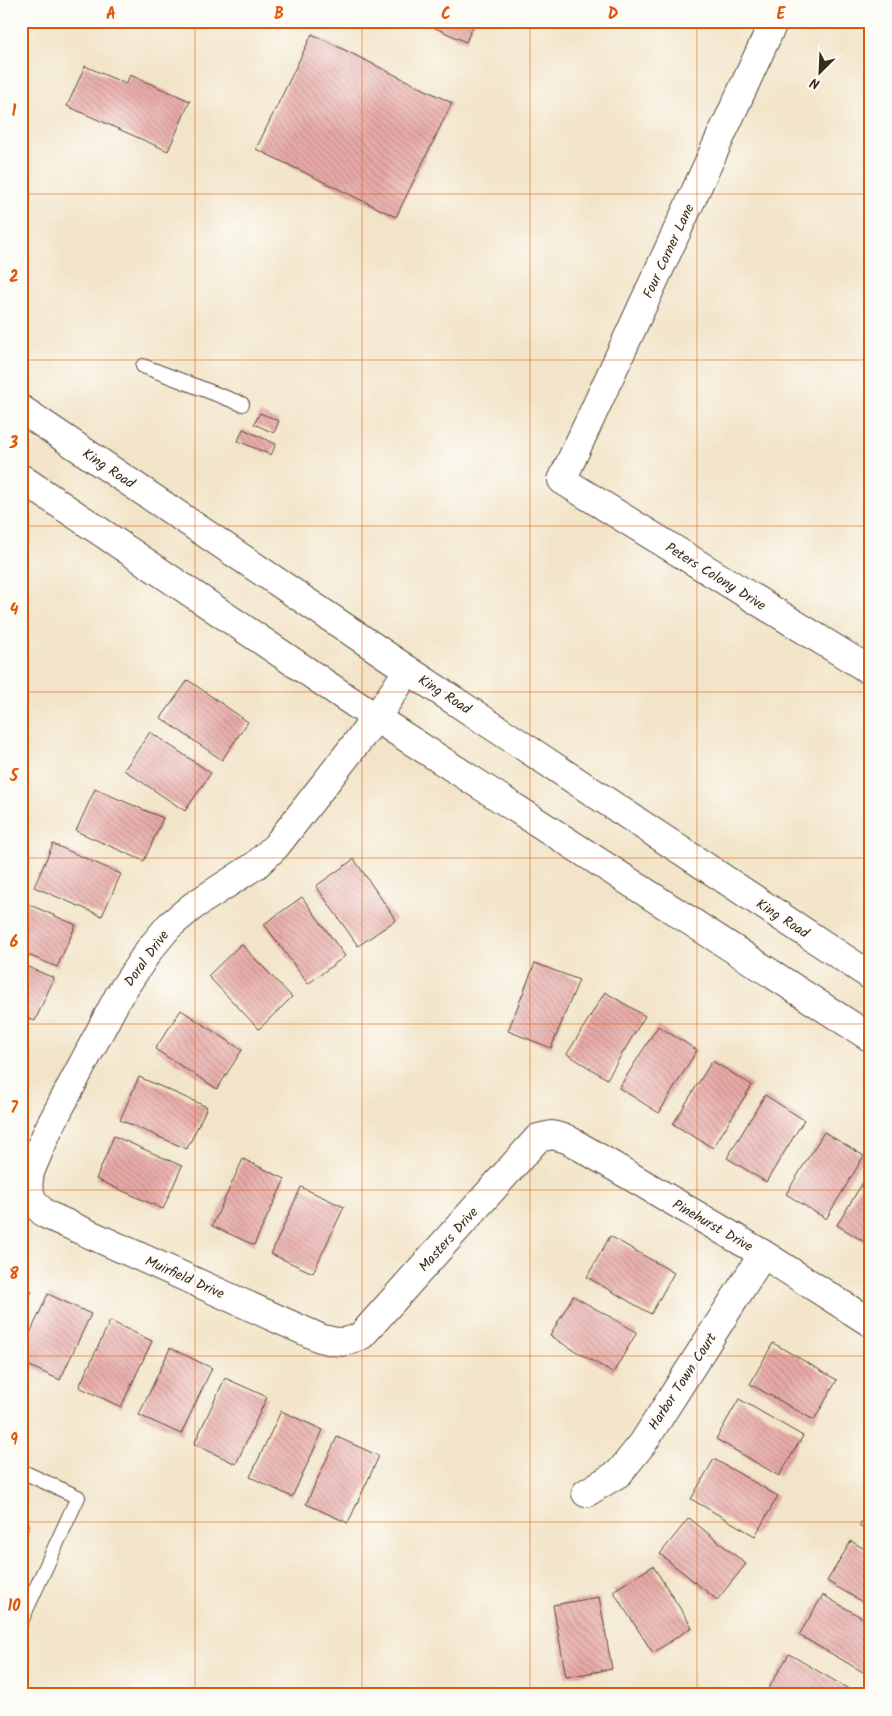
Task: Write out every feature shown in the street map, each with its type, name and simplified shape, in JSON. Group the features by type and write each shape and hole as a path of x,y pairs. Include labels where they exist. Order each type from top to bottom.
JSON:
{"street":[{"name":"Four Corner Lane","path":"562,480 774,21"},
{"name":"King Road","path":"21,409 408,670 871,976"},
{"path":"21,478 376,718 871,1038"},
{"name":"Peters Colony Drive","path":"562,480 869,663"},
{"name":"Doral Drive","path":"33,1202 28,1188 30,1172 48,1130 118,997 149,950 169,926 187,911 256,865 276,846 376,718 408,670"},
{"name":"Pinehurst Drive","path":"552,1135 567,1139 763,1254 871,1323"},
{"name":"Masters Drive","path":"343,1342 352,1341 362,1335 538,1138 552,1135"},
{"name":"Muirfield Drive","path":"33,1202 45,1214 320,1338 343,1342"},
{"name":"Harbor Town Court","path":"586,1493 619,1473 643,1443 763,1254"}],"lane":[{"path":"143,366 242,404"},
{"path":"21,1471 78,1497 21,1621"}],"building":[{"path":"420,21 475,21 466,42"},
{"path":"312,34 452,103 396,217 256,149"},
{"path":"85,66 126,84 130,75 190,101 168,151 67,106"},
{"path":"260,413 279,421 274,433 254,424"},
{"path":"243,429 276,444 271,455 238,441"},
{"path":"188,680 248,722 222,760 161,718"},
{"path":"150,732 211,773 185,811 124,770"},
{"path":"95,789 163,818 144,861 76,831"},
{"path":"53,844 121,874 102,916 34,887"},
{"path":"354,859 396,920 358,946 316,886"},
{"path":"302,897 345,956 308,984 264,924"},
{"path":"21,901 76,925 57,967 21,952"},
{"path":"241,944 292,997 259,1029 208,976"},
{"path":"535,963 579,980 551,1048 508,1031"},
{"path":"21,964 54,978 35,1021 21,1015"},
{"path":"605,992 645,1016 607,1079 567,1054"},
{"path":"181,1010 242,1050 217,1089 155,1049"},
{"path":"658,1026 697,1050 659,1113 619,1088"},
{"path":"21,1035 27,1037 21,1051"},
{"path":"712,1061 752,1085 713,1148 673,1124"},
{"path":"139,1077 207,1107 187,1149 120,1120"},
{"path":"765,1095 804,1120 766,1182 727,1158"},
{"path":"824,1132 864,1156 826,1219 786,1194"},
{"path":"114,1136 182,1166 163,1209 96,1179"},
{"path":"243,1159 285,1179 254,1245 212,1226"},
{"path":"871,1169 871,1246 837,1225"},
{"path":"301,1187 344,1207 313,1273 271,1254"},
{"path":"610,1236 674,1273 651,1314 587,1277"},
{"path":"21,1286 32,1291 21,1314"},
{"path":"48,1294 91,1314 60,1380 21,1362 21,1353"},
{"path":"573,1296 637,1332 613,1373 550,1336"},
{"path":"110,1321 152,1341 121,1407 79,1387"},
{"path":"773,1343 837,1380 814,1420 750,1384"},
{"path":"170,1348 212,1368 181,1434 139,1415"},
{"path":"225,1378 267,1397 236,1464 194,1444"},
{"path":"739,1399 803,1436 779,1476 716,1439"},
{"path":"281,1411 323,1430 292,1497 250,1477"},
{"path":"337,1437 379,1456 348,1523 306,1504"},
{"path":"714,1459 778,1496 755,1536 691,1499"},
{"path":"871,1507 871,1533 859,1526"},
{"path":"689,1518 746,1564 717,1600 660,1554"},
{"path":"21,1522 30,1526 21,1544"},
{"path":"851,1541 871,1553 871,1607 827,1581"},
{"path":"653,1566 692,1627 653,1653 613,1591"},
{"path":"823,1595 871,1623 871,1658 863,1672 799,1635"},
{"path":"599,1597 612,1669 566,1677 553,1605"},
{"path":"789,1654 852,1691 850,1695 765,1694"}]}
